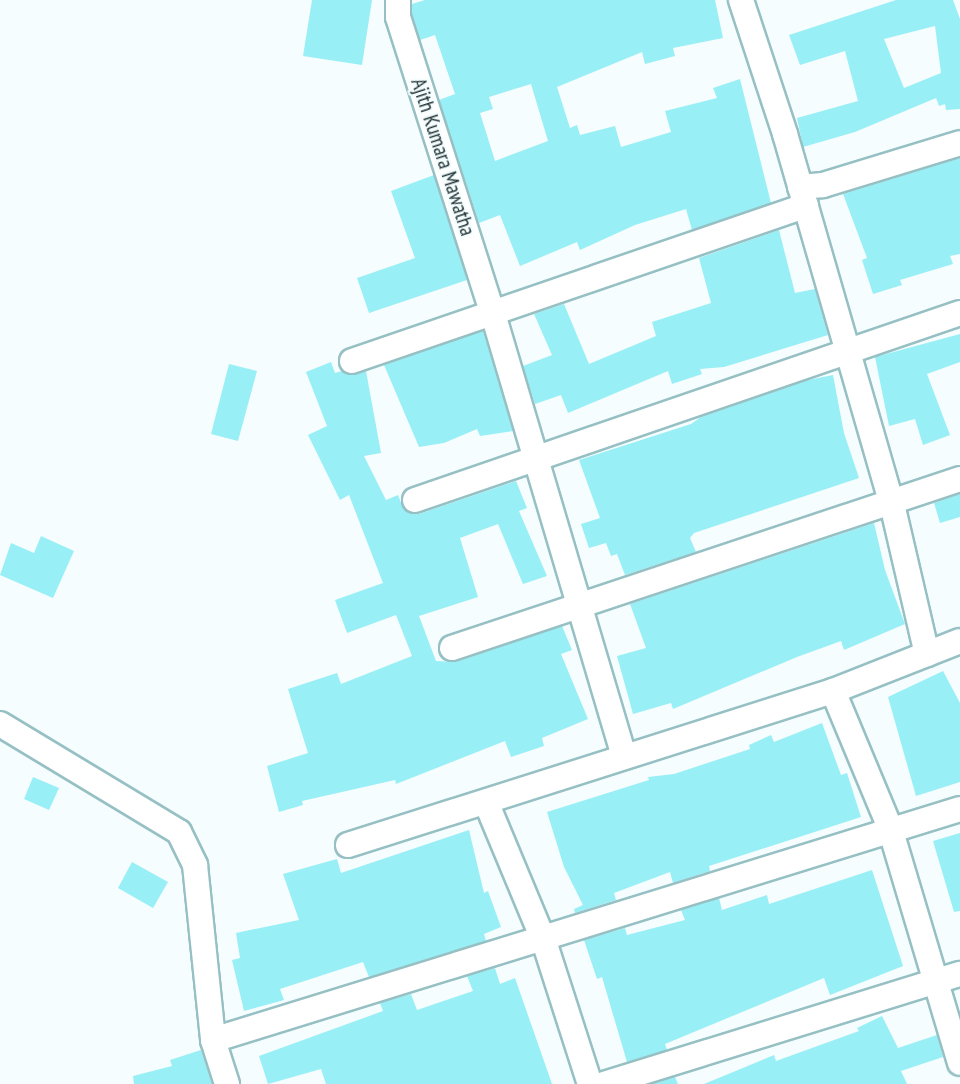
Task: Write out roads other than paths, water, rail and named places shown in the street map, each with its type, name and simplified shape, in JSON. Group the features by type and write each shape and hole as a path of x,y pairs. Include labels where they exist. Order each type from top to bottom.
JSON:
{"street":[{"name":"Ajith Kumara Mawatha","path":"398,0 398,17 493,314 581,604 624,756"},
{"path":"741,0 803,197 892,504 927,654"},
{"path":"352,361 493,314 803,197 823,185 960,143"},
{"path":"416,500 536,456 960,313"},
{"path":"452,648 892,504 960,479"},
{"path":"348,845 833,691 960,641"},
{"path":"833,691 890,828 960,1063"},
{"path":"0,724 179,832 195,865 213,1040 227,1084"},
{"path":"486,802 544,941 590,1084"},
{"path":"213,1040 544,941 890,828 960,809"},
{"path":"604,1084 960,974"}]}
